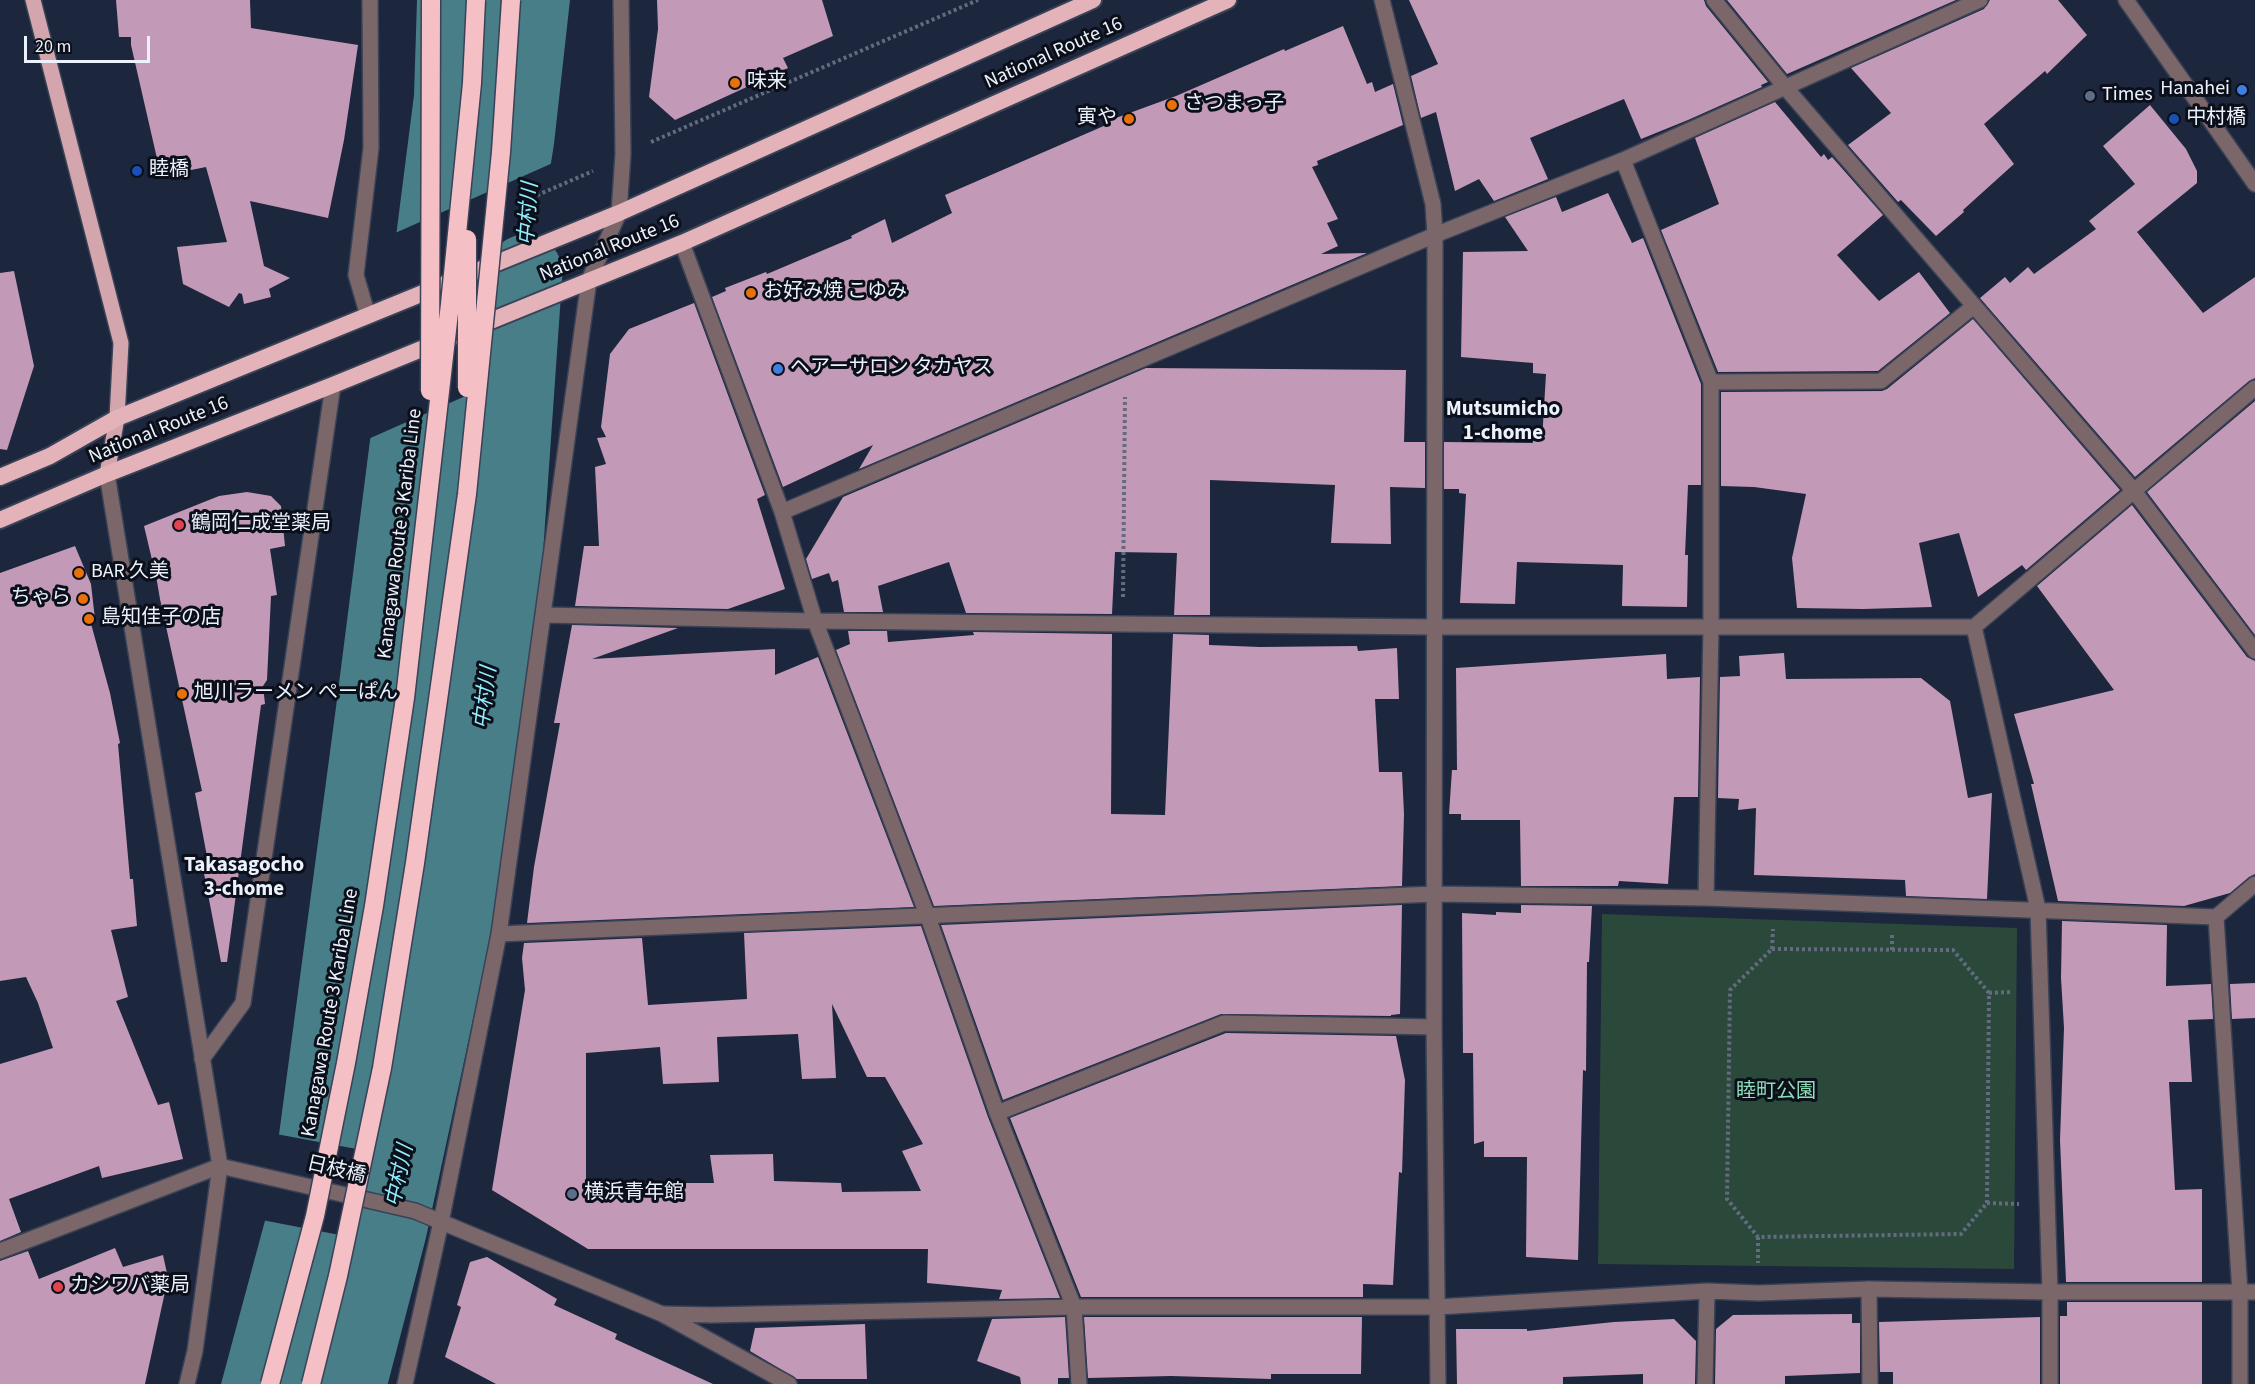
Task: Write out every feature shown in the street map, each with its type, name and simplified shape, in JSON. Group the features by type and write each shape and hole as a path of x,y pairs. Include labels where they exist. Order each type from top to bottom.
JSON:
{"highway":[{"path":"429,489 431,0"},
{"path":"465,0 467,494"},
{"name":"Kanagawa Route 3 Kariba Line","path":"270,1384 315,1216 346,1063 374,906 401,721 429,489 472,83 476,0"},
{"path":"311,1384 338,1275 382,1068 415,863 467,494 501,152 511,0"},
{"name":"National Route 16","path":"0,477 50,456 117,418 619,213 1093,0"},
{"name":"National Route 16","path":"0,520 108,474 682,243 1228,0"}],"main road":[{"path":"33,0 122,342 117,418 108,474"}],"street":[{"path":"368,316 356,275 371,148 370,0"},
{"path":"405,1384 441,1222 499,934 589,280 619,213 623,154 621,0"},
{"path":"1382,0 1433,204 1435,235 1434,1027 1438,1384"},
{"path":"1714,0 1785,87 2134,491 2255,651"},
{"path":"783,512 1435,235 1623,160 1980,0"},
{"path":"2126,0 2255,184"},
{"path":"1623,160 1711,382 1711,626 1706,898"},
{"path":"682,243 783,512 815,621 928,917 997,1113 1074,1307 1079,1384"},
{"path":"1711,382 1881,381 1974,306"},
{"path":"202,1059 243,1003 333,385"},
{"path":"544,615 815,621 1434,627 1974,627 2255,388"},
{"path":"108,474 220,1166 195,1351 187,1384"},
{"path":"1974,627 2038,909 2050,1292 2050,1384"},
{"path":"499,934 1434,894 1706,898 2216,917 2255,884"},
{"path":"2216,917 2248,1292 2240,1384"},
{"path":"997,1113 1224,1023 1434,1027"},
{"path":"0,1251 220,1166"},
{"name":"日枝橋","path":"220,1166 416,1211 662,1314 789,1384"},
{"path":"662,1314 712,1315 1074,1307 1437,1307 1707,1291 1759,1293 1869,1289 2248,1292"},
{"path":"1869,1289 1870,1384"},
{"path":"1705,1384 1707,1291"}],"path":[{"path":"623,154 978,0"},
{"path":"1123,624 1126,367"},
{"path":"1772,949 1953,950 1989,993 1987,1203 1961,1234 1758,1237 1727,1199 1730,990 1772,949"}],"green space":[{"name":"睦町公園","path":"1602,914 2017,928 2014,1269 1598,1264"}],"water":[{"path":"417,0 570,0 554,144 409,1063 346,1384 221,1384 270,1202 414,95"}],"pier":[{"path":"555,162 522,371 366,440 393,234"},
{"path":"276,1134 394,1156 376,1242 262,1220 267,1202"}],"building":[{"path":"116,0 250,0 251,28 358,45 344,140 328,218 250,201 264,266 290,278 269,289 271,297 244,304 242,294 239,293 229,307 183,284 177,247 227,242 206,167 161,176 131,37 119,37"},
{"path":"657,0 822,0 833,36 783,58 788,68 675,120 649,97 658,29"},
{"path":"1409,0 1704,0 1706,6 1768,82 1761,85 1762,87 1641,139 1624,99 1530,138 1548,179 1494,201 1479,179 1455,191 1436,112 1421,118 1411,76 1438,64"},
{"path":"1727,0 1956,0 1787,74"},
{"path":"1990,0 2058,0 2087,35 2047,74 2045,71 1984,124 2014,164 1936,236 1901,200 1898,202 1848,145 1891,113 1851,68 1984,9"},
{"path":"1343,26 1367,84 1372,82 1375,92 1393,84 1403,125 1317,161 1318,165 1312,167 1338,219 1327,223 1338,246 1321,254 1367,253 859,469 873,445 783,487 712,297 726,291 725,288 766,272 767,274 852,238 851,236 885,219 892,243 952,213 945,195 1106,125 1105,122 1176,96"},
{"path":"1775,102 1821,157 1824,154 1828,160 1832,157 1883,215 1837,255 1879,301 1919,272 1950,313 1878,371 1718,372 1661,230 1719,204 1695,138"},
{"path":"2150,105 2186,149 2197,171 2197,183 2137,232 2203,313 2255,277 2255,378 2135,477 1980,298 2005,277 2010,283 2028,267 2034,274 2096,229 2089,221 2135,184 2103,146"},
{"path":"1608,193 1632,243 1643,238 1701,384 1701,485 1688,485 1685,555 1688,555 1687,607 1622,606 1623,565 1517,562 1515,604 1460,603 1466,494 1459,493 1459,489 1444,489 1444,442 1533,443 1532,440 1542,441 1546,374 1533,373 1533,363 1461,357 1463,252 1528,251 1505,217 1556,197 1562,212"},
{"path":"14,271 34,366 7,450 0,449 0,273"},
{"path":"694,303 765,495 757,499 785,589 728,609 575,606 584,546 599,546 595,467 606,464 597,438 606,437 601,427 610,354 629,329"},
{"path":"1973,319 2120,490 2026,570 2022,565 1978,597 1959,533 1919,543 1932,607 1797,608 1792,558 1806,494 1754,487 1721,486 1721,392 1882,391"},
{"path":"1146,368 1406,370 1404,442 1425,442 1425,488 1390,487 1391,544 1331,543 1335,485 1210,480 1210,615 1174,615 1177,553 1115,552 1112,614 966,613 949,562 878,586 883,612 844,612 838,580 832,582 829,573 812,579 806,559 843,497"},
{"path":"2255,401 2255,635 2147,492"},
{"path":"247,492 271,496 281,506 285,546 270,549 277,595 271,596 267,680 263,686 265,704 261,705 227,962 221,962 203,868 209,867 195,793 202,791 144,526 219,496"},
{"path":"2132,505 2247,657 2255,661 2255,874 2230,893 2184,906 2058,901 2031,784 2034,784 2014,714 2114,690 2037,586"},
{"path":"75,546 91,584 95,619 90,620 110,693 120,743 118,744 130,879 133,879 137,926 111,930 128,997 116,1001 158,1105 169,1102 183,1159 102,1178 99,1166 9,1199 21,1232 0,1241 0,1064 53,1048 38,1003 26,977 0,981 0,573"},
{"path":"572,625 678,628 592,659 775,649 775,675 818,657 914,907 527,923 534,867 560,723 554,723"},
{"path":"848,631 887,631 888,642 974,635 973,632 1112,634 1111,814 1165,815 1173,634 1209,635 1209,645 1357,646 1358,651 1397,648 1399,699 1375,699 1379,772 1402,772 1404,814 1402,886 934,906 836,650 850,644"},
{"path":"1784,653 1786,679 1921,678 1950,701 1968,798 1992,793 1987,899 1906,896 1905,880 1754,875 1756,808 1738,810 1739,799 1718,798 1720,677 1740,676 1739,656"},
{"path":"1666,654 1667,679 1700,677 1698,797 1674,797 1668,884 1619,881 1618,886 1521,886 1520,820 1461,820 1461,814 1449,814 1452,770 1457,770 1456,668"},
{"path":"1402,905 1400,1014 1391,1016 1221,1014 1003,1100 941,925"},
{"path":"1521,905 1592,906 1589,962 1587,962 1586,1071 1583,1070 1578,1260 1526,1257 1527,1157 1484,1157 1484,1141 1474,1144 1473,1053 1463,1053 1462,913 1496,915 1496,912 1521,913"},
{"path":"2062,921 2167,925 2166,986 2211,984 2213,1019 2188,1020 2192,1082 2169,1082 2175,1190 2202,1189 2202,1282 2066,1282 2060,1140 2064,1028 2061,978"},
{"path":"921,926 988,1117 1060,1298 999,1299 1002,1290 927,1283 928,1249 588,1249 492,1190 525,990 522,958 524,943 642,938 648,1005 747,999 744,933","holes":["832,1004 867,1077 885,1077 923,1144 902,1151 921,1191 842,1192 841,1183 774,1181 773,1154 710,1155 714,1183 586,1183 586,1053 660,1047 663,1084 719,1082 717,1037 798,1034 802,1079 836,1078"]},
{"path":"2255,983 2255,1018 2232,1019 2230,984"},
{"path":"1226,1033 1396,1036 1405,1080 1402,1173 1399,1172 1393,1285 1363,1284 1363,1297 1081,1297 1010,1118"},
{"path":"115,1248 123,1267 163,1255 168,1278 145,1384 0,1384 0,1261 28,1251 39,1279"},
{"path":"487,1257 557,1299 554,1305 617,1334 615,1339 713,1384 496,1384 445,1357 461,1307 457,1305 470,1262"},
{"path":"2067,1302 2202,1302 2202,1384 2060,1384 2060,1316 2067,1316"},
{"path":"1852,1314 1852,1323 1860,1323 1860,1373 1785,1376 1785,1384 1715,1384 1716,1329 1733,1315"},
{"path":"1065,1317 1069,1378 1058,1378 1058,1384 1021,1384 1020,1377 977,1361 992,1319"},
{"path":"1084,1317 1362,1317 1361,1374 1271,1374 1271,1379 1171,1376 1088,1378"},
{"path":"2040,1317 2040,1384 1893,1384 1893,1372 1880,1372 1879,1322"},
{"path":"1674,1319 1696,1341 1695,1384 1643,1384 1643,1374 1563,1377 1563,1384 1457,1384 1456,1329 1527,1329 1527,1331 1614,1322"},
{"path":"865,1324 867,1379 797,1379 750,1351 755,1328"}],"waterway":[{"name":"中村川","path":"349,1384 389,1231 462,893 506,545 525,272"}],"place":[{"name":"味来","path":"735,83"},
{"name":"Hanahei","path":"2242,90"},
{"name":"Times","path":"2090,96"},
{"name":"さつまっ子","path":"1172,105"},
{"name":"寅や","path":"1129,119"},
{"name":"中村橋","path":"2174,119"},
{"name":"睦橋","path":"137,171"},
{"name":"お好み焼 こゆみ","path":"751,293"},
{"name":"ヘアーサロン タカヤス","path":"778,369"},
{"name":"鶴岡仁成堂薬局","path":"179,525"},
{"name":"BAR 久美","path":"79,573"},
{"name":"ちゃら","path":"83,599"},
{"name":"島知佳子の店","path":"89,619"},
{"name":"旭川ラーメン ぺーぱん","path":"182,694"},
{"name":"横浜青年館","path":"572,1194"},
{"name":"カシワバ薬局","path":"58,1287"}],"district":[{"name":"Mutsumicho 1-chome","path":"1503,422"},
{"name":"Takasagocho 3-chome","path":"244,878"}]}
